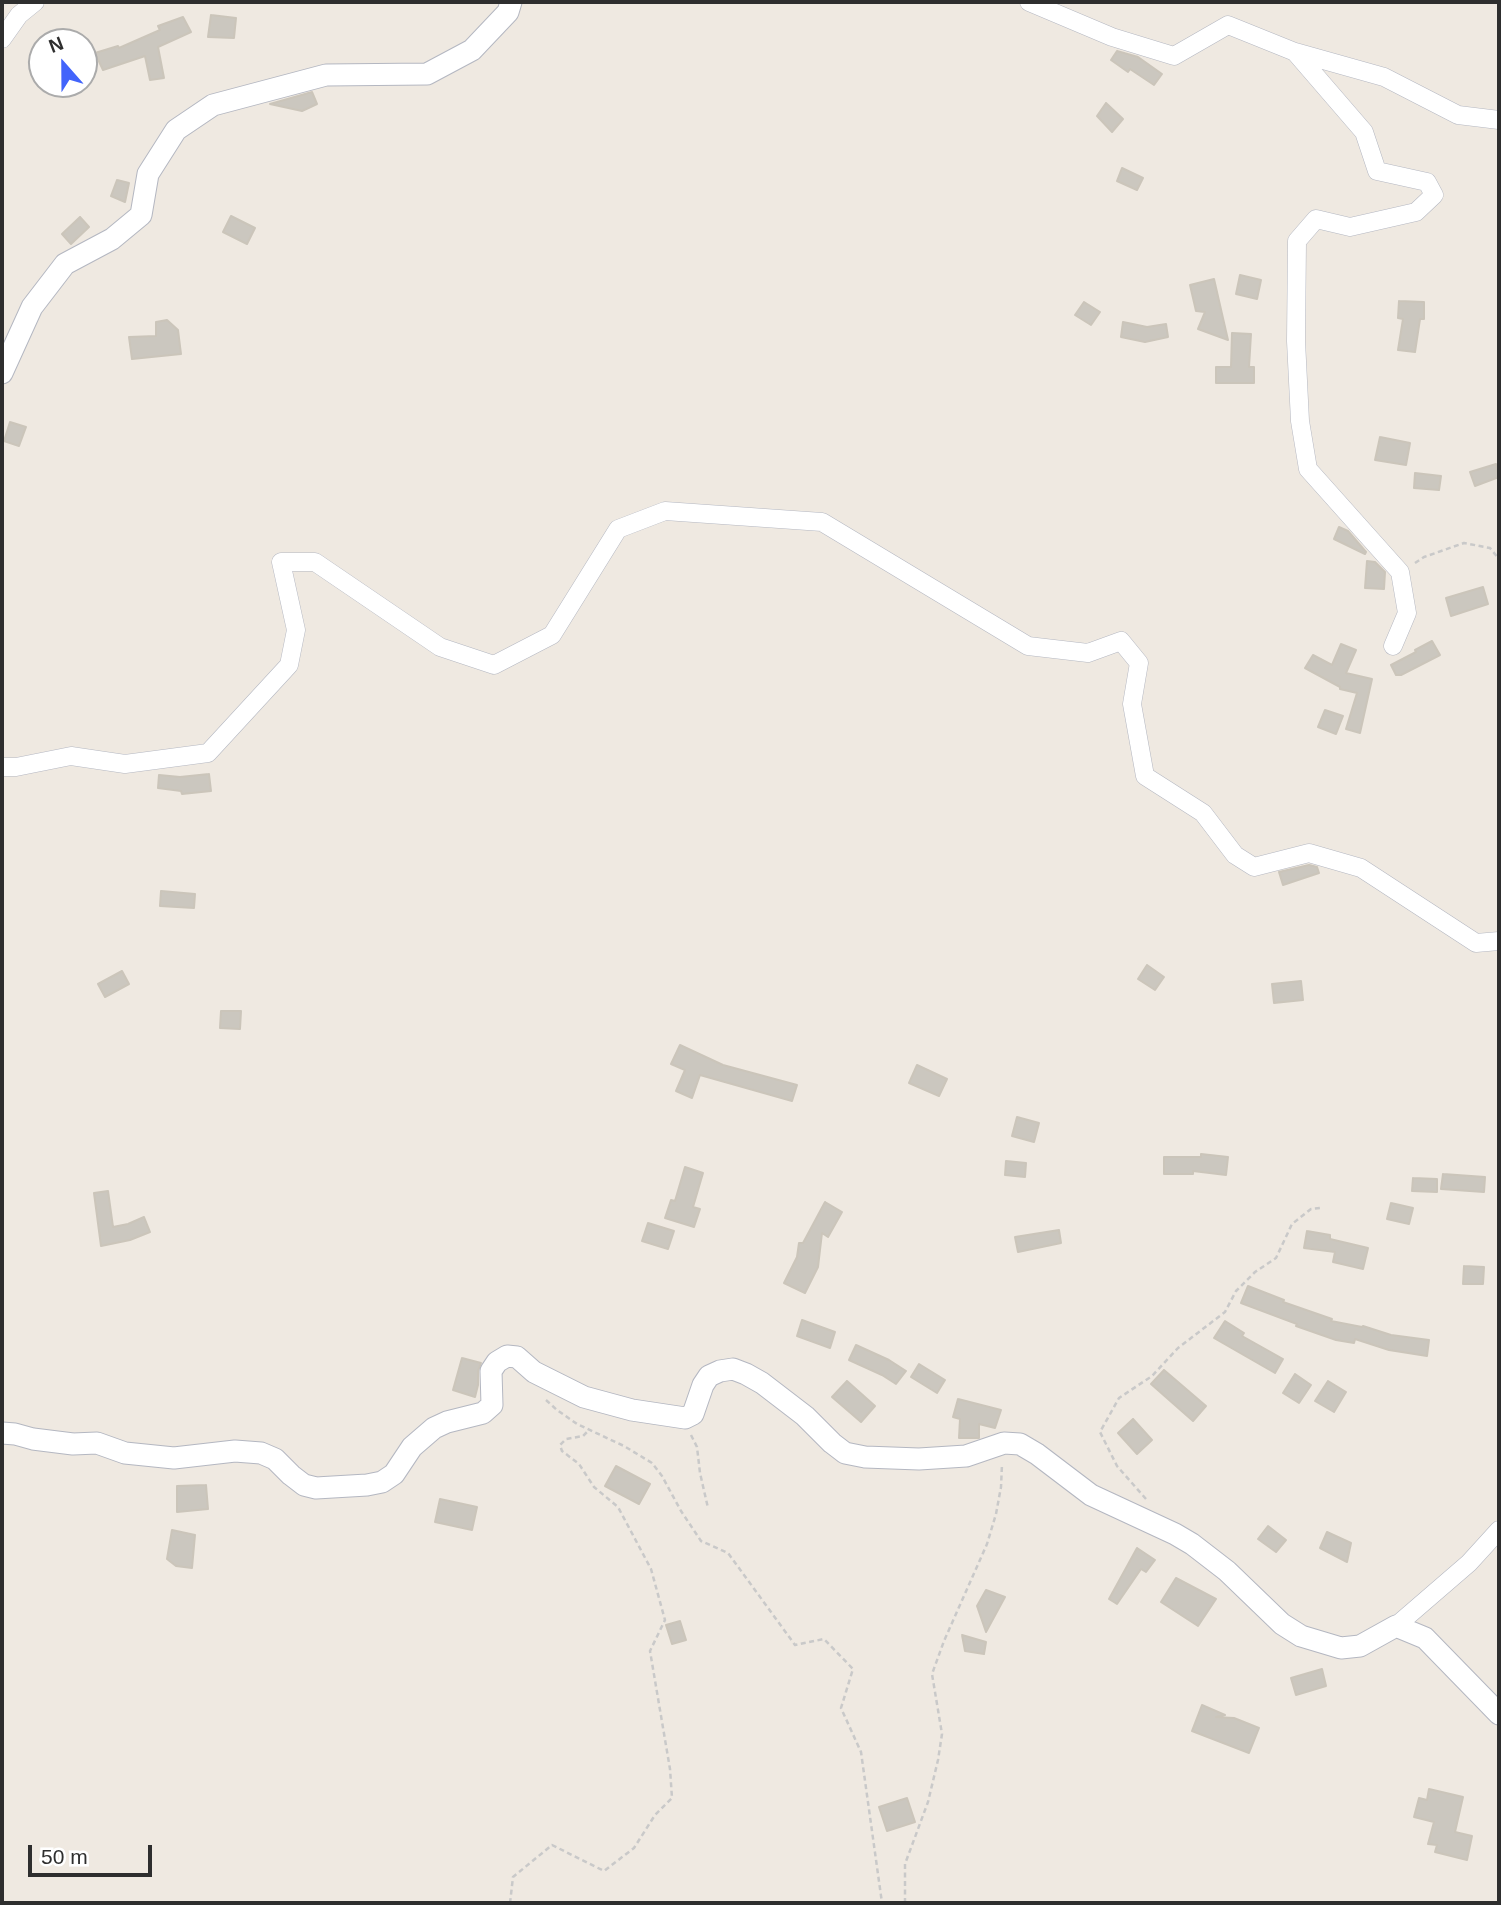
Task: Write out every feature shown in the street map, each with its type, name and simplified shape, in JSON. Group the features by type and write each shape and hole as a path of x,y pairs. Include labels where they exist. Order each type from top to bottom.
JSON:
{"street":[{"path":"2,39 19,15 35,2"},
{"path":"2,373 32,307 65,264 112,239 141,215 148,174 176,130 212,105 326,75 427,74 472,50 509,12 511,2"},
{"path":"1029,2 1112,37 1174,56 1228,25 1295,52 1384,77 1458,115 1499,120"},
{"path":"1295,52 1364,132 1377,171 1426,182 1434,195 1416,212 1350,227 1316,219 1297,241 1296,341 1300,421 1308,469 1400,572 1407,613 1393,646"},
{"path":"2,767 71,757 125,764 208,753 289,665 296,630 281,562 315,562 440,647 494,665 552,635 618,529 665,511 822,522 1028,646 1088,653 1121,641 1139,663 1132,704 1145,776 1203,813 1235,855 1254,867 1309,853 1361,869 1476,943 1499,941"},
{"path":"2,1433 73,1444 97,1443 125,1453 174,1458 235,1451 261,1453 275,1459 304,1485 316,1488 367,1485 382,1482 394,1474 412,1447 434,1428 483,1413 492,1405 491,1371 497,1362 507,1356 517,1357 534,1372 584,1397 632,1410 685,1418 693,1414 709,1376 733,1369 762,1383 805,1416 845,1453 865,1457 919,1459 966,1456 1004,1443 1020,1444 1091,1495 1184,1539 1227,1571 1282,1624 1301,1636 1341,1648 1360,1646 1396,1626 1469,1563 1499,1530"},
{"path":"1396,1626 1424,1638 1499,1714"}],"path":[{"path":"1400,572 1424,557 1464,543 1490,548 1499,559"},
{"path":"1146,1500 1117,1466 1100,1432 1119,1398 1152,1376 1178,1348 1225,1312 1236,1291 1255,1272 1276,1258 1292,1224 1311,1209 1321,1208"},
{"path":"534,1372 536,1390 557,1410 652,1463 701,1541 728,1553 795,1645 824,1639 853,1669 841,1708 861,1752 882,1903"},
{"path":"685,1418 697,1447 708,1508"},
{"path":"510,1903 513,1877 552,1845 604,1871 634,1848 655,1815 672,1798 670,1769 650,1651 664,1620 651,1569 618,1507 594,1487 579,1464 562,1451 560,1445 566,1439 583,1436 589,1429"},
{"path":"905,1903 905,1864 928,1802 942,1734 932,1674 987,1544 996,1514 1002,1461 997,1445"}],"building":[{"path":"211,15 236,18 234,38 208,37"},
{"path":"183,17 191,32 158,47 164,78 150,80 145,56 103,70 98,52 118,46 119,48 160,30 158,26"},
{"path":"1117,51 1138,57 1162,74 1154,85 1130,69 1128,72 1111,60"},
{"path":"312,92 317,104 302,111 270,104"},
{"path":"1106,103 1123,119 1112,132 1097,116"},
{"path":"1122,168 1143,178 1137,190 1117,181"},
{"path":"117,180 129,183 125,202 111,196"},
{"path":"231,216 255,228 247,244 223,232"},
{"path":"80,217 89,227 71,244 62,234"},
{"path":"1240,275 1261,280 1257,299 1236,294"},
{"path":"1214,279 1228,340 1198,329 1205,312 1196,311 1190,285"},
{"path":"1399,301 1424,302 1424,319 1420,319 1415,352 1398,350 1403,319 1398,318"},
{"path":"1084,302 1100,312 1091,325 1075,315"},
{"path":"167,320 178,330 181,354 132,359 129,337 156,336 156,322"},
{"path":"1123,322 1147,327 1166,324 1168,337 1145,342 1121,337"},
{"path":"1232,333 1251,334 1249,367 1254,367 1254,383 1216,383 1216,367 1231,367"},
{"path":"10,422 26,427 19,446 4,441"},
{"path":"1380,437 1410,443 1406,465 1375,460"},
{"path":"1496,464 1499,477 1475,486 1470,472"},
{"path":"1415,473 1441,476 1439,490 1414,488"},
{"path":"1339,527 1348,531 1365,554 1334,539"},
{"path":"1367,561 1375,562 1385,572 1384,589 1365,588"},
{"path":"1483,587 1488,604 1451,616 1446,598"},
{"path":"1432,641 1440,655 1396,675 1391,665"},
{"path":"1341,644 1356,650 1346,673 1372,679 1360,733 1346,729 1357,693 1340,689 1305,668 1313,655 1332,665"},
{"path":"1325,710 1343,716 1336,734 1318,727"},
{"path":"209,774 211,791 182,794 181,791 158,788 159,775 180,777"},
{"path":"1309,865 1317,867 1319,873 1283,885 1279,872"},
{"path":"161,891 195,894 194,908 160,906"},
{"path":"1147,965 1164,977 1155,990 1138,979"},
{"path":"122,971 129,984 105,997 98,984"},
{"path":"1301,981 1303,1000 1274,1003 1272,984"},
{"path":"221,1011 241,1011 240,1029 220,1028"},
{"path":"680,1045 723,1065 797,1085 792,1101 700,1075 692,1098 676,1091 685,1070 671,1064"},
{"path":"917,1065 947,1079 939,1096 909,1083"},
{"path":"1017,1117 1039,1123 1034,1142 1012,1136"},
{"path":"1201,1154 1228,1157 1226,1175 1193,1171 1193,1174 1164,1174 1164,1157 1201,1157"},
{"path":"1006,1161 1026,1163 1025,1177 1005,1175"},
{"path":"685,1167 703,1173 693,1207 700,1209 694,1227 665,1218 671,1200 675,1201"},
{"path":"1443,1174 1485,1177 1484,1192 1441,1189"},
{"path":"1413,1178 1437,1179 1437,1192 1412,1191"},
{"path":"108,1191 113,1227 144,1217 150,1232 130,1240 101,1246 94,1193"},
{"path":"825,1202 842,1212 828,1237 822,1233 818,1267 805,1293 784,1283 797,1257 799,1243 803,1243"},
{"path":"1391,1203 1413,1208 1409,1224 1387,1219"},
{"path":"648,1223 674,1231 668,1249 642,1241"},
{"path":"1059,1230 1061,1243 1018,1252 1015,1237"},
{"path":"1307,1231 1330,1235 1330,1239 1368,1248 1363,1269 1333,1262 1335,1252 1304,1248"},
{"path":"1464,1266 1484,1267 1483,1284 1463,1284"},
{"path":"1248,1286 1332,1319 1331,1321 1363,1326 1391,1335 1429,1340 1427,1356 1389,1350 1355,1339 1354,1343 1336,1340 1296,1326 1297,1324 1241,1303"},
{"path":"802,1320 835,1332 830,1348 797,1336"},
{"path":"1225,1321 1244,1333 1242,1336 1283,1359 1275,1373 1214,1338"},
{"path":"856,1345 906,1371 896,1384 849,1360"},
{"path":"462,1358 481,1363 475,1397 453,1390"},
{"path":"919,1364 945,1380 937,1393 911,1377"},
{"path":"1164,1370 1206,1406 1193,1421 1151,1384"},
{"path":"1295,1374 1311,1385 1299,1403 1283,1393"},
{"path":"847,1381 875,1406 861,1422 832,1397"},
{"path":"1328,1381 1346,1392 1334,1412 1315,1401"},
{"path":"958,1399 1001,1410 995,1428 979,1424 979,1438 959,1438 960,1419 953,1417"},
{"path":"1133,1419 1152,1440 1137,1454 1118,1433"},
{"path":"616,1466 650,1484 639,1504 605,1486"},
{"path":"206,1485 208,1509 177,1512 177,1486"},
{"path":"440,1499 477,1507 472,1530 435,1522"},
{"path":"1268,1526 1286,1540 1276,1552 1258,1539"},
{"path":"172,1530 195,1535 192,1568 176,1566 167,1559"},
{"path":"1327,1532 1351,1543 1347,1562 1320,1548"},
{"path":"1137,1548 1155,1560 1146,1572 1141,1569 1117,1604 1109,1599"},
{"path":"1176,1578 1216,1599 1198,1626 1161,1602"},
{"path":"986,1590 1005,1597 986,1632 977,1606"},
{"path":"680,1621 686,1640 672,1644 666,1625"},
{"path":"962,1635 986,1642 984,1654 965,1651"},
{"path":"1322,1669 1326,1686 1296,1695 1291,1678"},
{"path":"1202,1705 1225,1715 1216,1717 1234,1718 1259,1728 1249,1753 1192,1731"},
{"path":"1429,1789 1463,1797 1455,1832 1472,1836 1467,1860 1435,1852 1437,1845 1428,1844 1434,1822 1414,1817 1419,1798 1427,1800"},
{"path":"907,1798 915,1822 887,1831 879,1807"}]}
